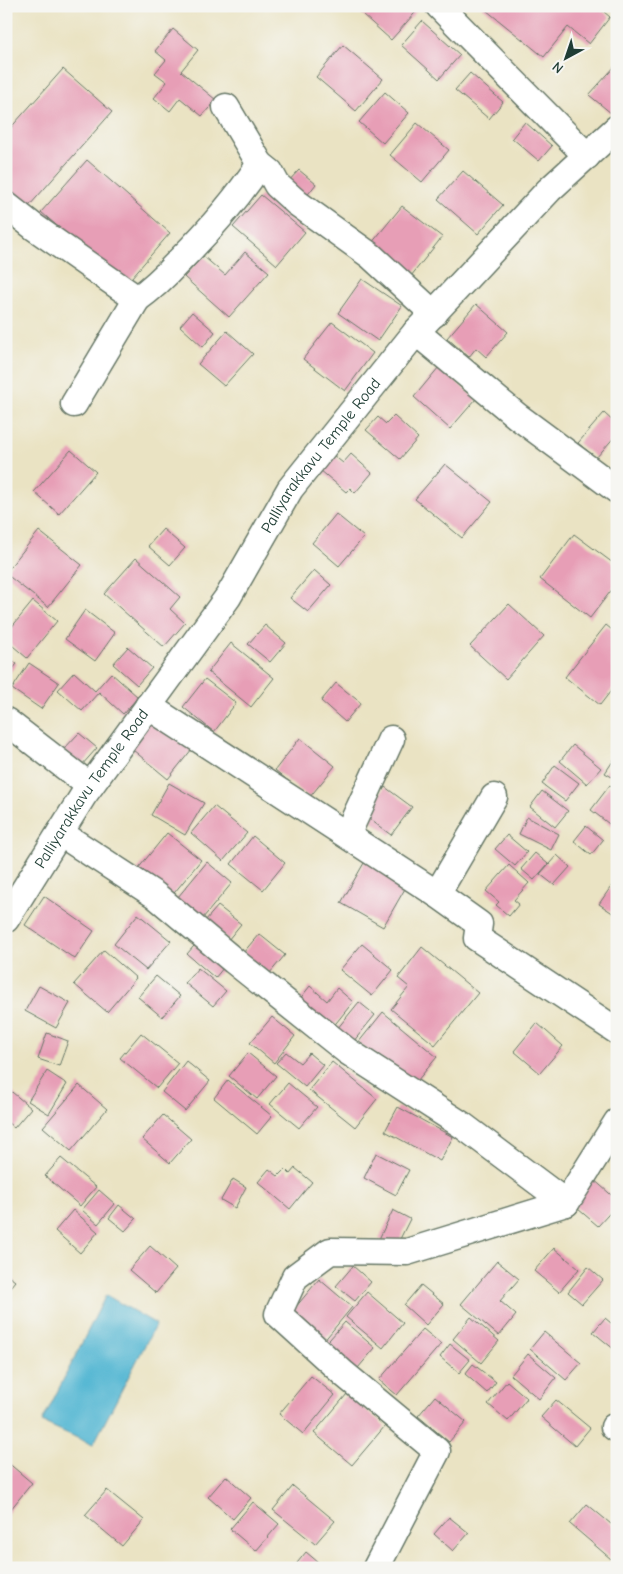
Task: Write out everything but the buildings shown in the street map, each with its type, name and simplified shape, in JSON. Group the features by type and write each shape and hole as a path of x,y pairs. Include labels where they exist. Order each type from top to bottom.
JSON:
{"street":[{"path":"439,6 587,156"},
{"path":"226,108 260,164 270,172 277,185 297,202 371,256 434,314"},
{"name":"Palliyarakkavu Temple Road","path":"6,919 90,786 228,597 290,489 416,332 549,190 617,128"},
{"path":"74,404 137,299 152,289 193,248 241,192 260,164"},
{"path":"6,205 34,227 137,299"},
{"path":"416,332 517,416 617,490"},
{"path":"148,706 437,894 479,924 476,938 617,1031"},
{"path":"6,721 90,786"},
{"path":"347,835 391,739"},
{"path":"437,894 494,797"},
{"path":"60,833 155,895 347,1051 462,1125 566,1203"},
{"path":"376,1568 438,1451 344,1374 278,1314 295,1277 330,1250 407,1252 566,1203 617,1122"}],"water":[{"path":"106,1295 156,1324 93,1445 42,1422"}]}
